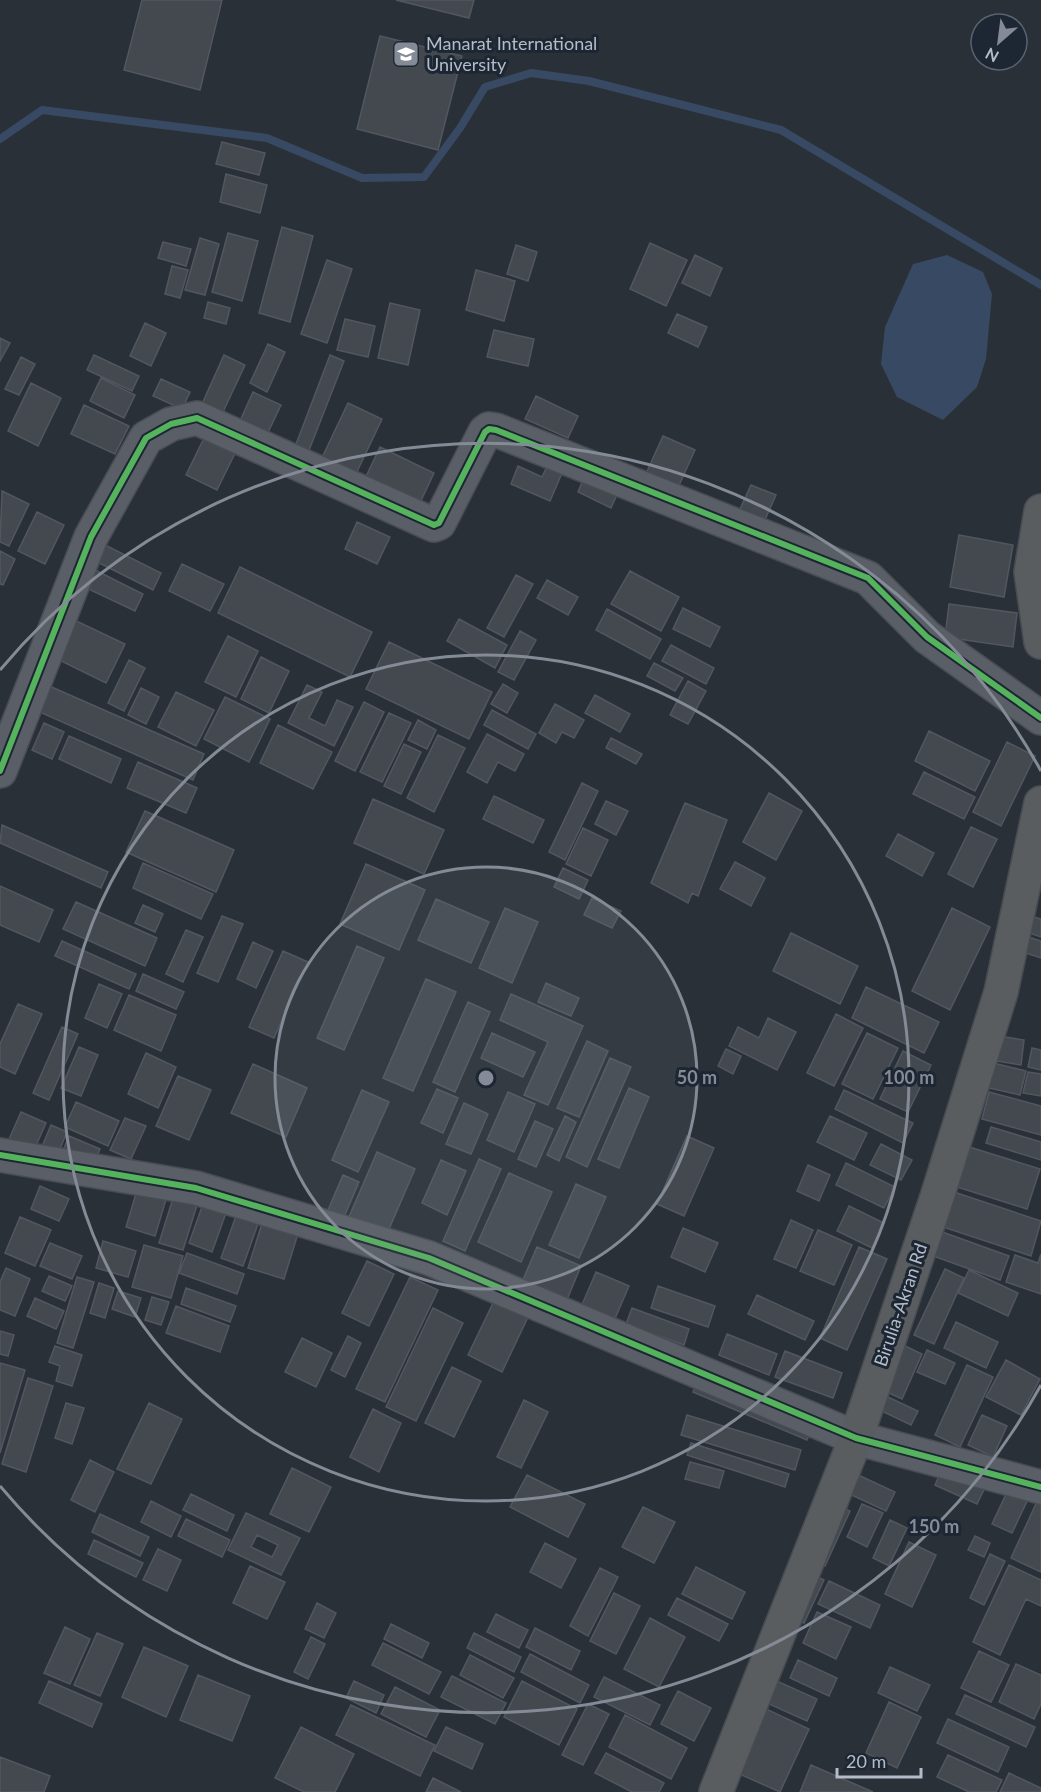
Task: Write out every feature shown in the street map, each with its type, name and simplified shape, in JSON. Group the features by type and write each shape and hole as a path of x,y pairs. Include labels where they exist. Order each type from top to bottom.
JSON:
{"highway":[{"path":"1041,511 1031,572 1041,642"},
{"name":"Birulia-Akran Rd","path":"716,1792 856,1438 937,1197 1001,992 1041,803"}],"street":[{"path":"0,771 91,537 135,457 146,438 171,424 197,418 434,525 439,523 485,432 489,429 496,429 868,578 927,637 1041,718"},
{"path":"0,1155 196,1188 429,1258 856,1438 1041,1488"}],"water":[{"path":"947,255 983,272 992,294 986,359 977,387 943,420 897,397 881,364 885,327 913,264"}],"building":[{"path":"142,0 222,0 200,90 124,70"},
{"path":"396,0 474,0 469,18"},
{"path":"380,36 462,56 438,150 357,129"},
{"path":"222,142 265,153 259,175 216,164"},
{"path":"226,174 267,185 260,213 220,202"},
{"path":"282,227 313,236 290,322 259,313"},
{"path":"228,233 258,241 242,301 212,292"},
{"path":"200,238 219,244 205,295 185,290"},
{"path":"163,242 191,249 186,266 158,258"},
{"path":"650,243 687,260 666,306 630,289"},
{"path":"516,245 537,252 528,281 507,274"},
{"path":"695,255 722,268 710,296 682,283"},
{"path":"327,260 352,269 327,343 301,334"},
{"path":"172,266 188,270 180,298 165,294"},
{"path":"476,270 515,281 504,321 466,310"},
{"path":"208,302 230,308 226,324 204,318"},
{"path":"390,303 420,310 408,365 378,358"},
{"path":"677,314 707,327 698,347 668,333"},
{"path":"345,319 375,326 368,357 337,350"},
{"path":"145,323 166,333 151,366 130,356"},
{"path":"494,330 534,339 528,366 487,357"},
{"path":"0,338 10,343 0,361"},
{"path":"268,344 285,352 267,392 250,383"},
{"path":"94,355 139,376 132,391 87,370"},
{"path":"224,355 245,365 222,414 202,404"},
{"path":"330,355 344,361 306,458 293,452"},
{"path":"21,357 35,364 19,395 5,389"},
{"path":"101,378 135,395 124,418 90,401"},
{"path":"161,379 190,392 182,409 153,396"},
{"path":"31,383 61,398 38,446 8,431"},
{"path":"253,392 281,405 262,445 235,432"},
{"path":"536,396 578,416 568,438 525,419"},
{"path":"348,403 382,419 354,478 320,462"},
{"path":"84,405 129,426 115,454 71,434"},
{"path":"207,432 238,447 217,490 186,475"},
{"path":"663,436 695,450 676,492 644,478"},
{"path":"380,447 434,473 417,509 363,483"},
{"path":"551,458 566,464 550,501 511,484 518,466 542,477"},
{"path":"586,473 620,488 611,508 578,492"},
{"path":"751,485 776,495 760,531 735,520"},
{"path":"2,491 29,504 9,546 0,542"},
{"path":"37,512 64,525 45,564 18,551"},
{"path":"357,522 390,537 377,564 345,549"},
{"path":"959,535 1013,545 1004,597 950,587"},
{"path":"103,544 161,573 153,590 95,561"},
{"path":"0,551 15,559 3,585 0,584"},
{"path":"182,564 224,584 210,611 169,591"},
{"path":"240,567 372,632 350,677 218,613"},
{"path":"93,569 143,594 135,611 84,587"},
{"path":"630,571 679,597 661,631 611,604"},
{"path":"516,575 533,584 504,637 487,628"},
{"path":"547,580 578,597 568,615 537,598"},
{"path":"949,604 1017,613 1013,647 945,637"},
{"path":"683,608 720,627 710,647 673,629"},
{"path":"607,609 661,639 650,659 596,630"},
{"path":"70,618 125,644 106,683 51,656"},
{"path":"459,619 507,645 495,668 447,641"},
{"path":"520,631 536,640 514,680 498,672"},
{"path":"228,636 258,651 236,697 205,682"},
{"path":"389,642 492,692 469,739 366,689"},
{"path":"671,645 714,668 706,684 662,661"},
{"path":"261,657 289,671 269,713 241,699"},
{"path":"129,660 145,668 124,711 108,703"},
{"path":"654,663 683,678 675,691 647,676"},
{"path":"688,681 706,691 688,724 670,715"},
{"path":"503,684 518,693 507,713 491,704"},
{"path":"47,685 204,754 193,780 35,710"},
{"path":"307,685 322,692 309,718 325,726 337,700 353,707 334,746 288,723"},
{"path":"141,688 159,697 146,724 128,715"},
{"path":"176,692 214,710 196,746 158,727"},
{"path":"595,695 630,714 620,732 585,713"},
{"path":"225,697 270,719 249,762 204,739"},
{"path":"364,702 384,712 355,771 335,761"},
{"path":"555,704 584,720 574,738 562,732 556,743 539,733"},
{"path":"492,710 536,734 528,749 484,725"},
{"path":"389,713 411,723 382,782 360,772"},
{"path":"418,720 436,730 427,749 408,740"},
{"path":"44,723 64,732 52,759 32,750"},
{"path":"278,725 332,752 313,789 260,763"},
{"path":"929,731 990,761 975,791 915,761"},
{"path":"487,734 524,754 515,771 498,762 487,783 467,772"},
{"path":"438,735 465,748 434,812 407,798"},
{"path":"69,736 121,759 111,783 59,759"},
{"path":"611,738 642,754 636,764 606,748"},
{"path":"1007,742 1035,756 1001,826 973,812"},
{"path":"404,744 421,752 401,794 384,786"},
{"path":"138,762 197,788 186,813 127,788"},
{"path":"924,772 975,797 964,819 913,794"},
{"path":"582,783 598,791 565,860 549,852"},
{"path":"769,793 802,811 776,860 743,842"},
{"path":"494,796 544,820 533,843 483,819"},
{"path":"373,799 444,830 424,874 354,843"},
{"path":"606,801 628,811 616,835 595,824"},
{"path":"685,803 727,820 698,896 692,893 688,903 651,883"},
{"path":"145,811 234,850 216,892 126,852"},
{"path":"2,825 108,872 101,888 0,843"},
{"path":"971,827 997,839 973,887 948,874"},
{"path":"583,828 608,840 591,876 566,864"},
{"path":"898,834 934,853 922,876 886,856"},
{"path":"735,862 765,878 751,906 720,889"},
{"path":"143,863 213,894 201,919 133,888"},
{"path":"366,864 425,890 399,950 340,924"},
{"path":"563,868 588,880 579,899 554,887"},
{"path":"0,886 53,910 39,942 0,925"},
{"path":"592,898 621,911 612,928 584,915"},
{"path":"436,899 489,922 471,963 418,940"},
{"path":"76,902 157,938 145,966 63,929"},
{"path":"143,905 163,914 155,932 135,923"},
{"path":"505,908 538,922 512,983 479,968"},
{"path":"952,908 990,927 950,1010 912,991"},
{"path":"1023,914 1041,919 1041,937 1018,929"},
{"path":"222,916 243,924 218,982 197,973"},
{"path":"186,930 203,937 183,982 166,974"},
{"path":"791,933 858,966 840,1004 773,971"},
{"path":"1016,933 1041,941 1041,958 1011,948"},
{"path":"62,941 136,974 129,989 55,956"},
{"path":"253,942 273,951 256,988 237,979"},
{"path":"357,946 384,958 344,1050 317,1038"},
{"path":"283,951 308,962 274,1038 249,1027"},
{"path":"143,974 184,992 176,1009 136,991"},
{"path":"426,979 456,992 413,1091 383,1078"},
{"path":"546,983 579,998 571,1016 538,1002"},
{"path":"99,984 122,994 107,1028 85,1018"},
{"path":"866,987 939,1022 924,1053 852,1018"},
{"path":"511,994 583,1026 548,1105 524,1095 548,1042 500,1020"},
{"path":"129,995 176,1015 161,1051 114,1030"},
{"path":"468,1002 490,1012 455,1092 433,1082"},
{"path":"18,1004 42,1014 15,1074 0,1067 0,1044"},
{"path":"836,1014 863,1028 834,1086 807,1073"},
{"path":"768,1018 796,1032 777,1070 729,1046 738,1027 759,1038"},
{"path":"62,1027 78,1034 49,1100 33,1093"},
{"path":"492,1033 535,1052 523,1077 481,1058"},
{"path":"867,1033 898,1048 873,1099 842,1084"},
{"path":"981,1033 1024,1040 1021,1065 978,1058"},
{"path":"587,1041 608,1051 579,1117 557,1108"},
{"path":"79,1047 98,1055 81,1096 61,1088"},
{"path":"1032,1048 1041,1050 1041,1070 1028,1067"},
{"path":"726,1049 741,1056 733,1074 718,1066"},
{"path":"903,1051 931,1065 908,1112 880,1099"},
{"path":"146,1053 176,1067 158,1108 128,1094"},
{"path":"610,1058 631,1067 587,1167 566,1157"},
{"path":"985,1061 1026,1071 1020,1095 980,1086"},
{"path":"253,1064 307,1088 286,1137 231,1113"},
{"path":"1028,1072 1041,1074 1041,1096 1023,1093"},
{"path":"178,1076 211,1090 189,1140 156,1126"},
{"path":"629,1088 649,1097 619,1168 598,1159"},
{"path":"437,1089 458,1098 443,1133 421,1123"},
{"path":"362,1090 389,1102 358,1172 332,1160"},
{"path":"844,1090 913,1123 903,1143 835,1109"},
{"path":"508,1092 535,1104 514,1152 487,1140"},
{"path":"989,1092 1041,1106 1041,1135 982,1119"},
{"path":"76,1102 119,1121 108,1146 65,1127"},
{"path":"464,1103 488,1114 471,1154 446,1144"},
{"path":"21,1112 46,1123 31,1157 6,1146"},
{"path":"565,1116 576,1122 559,1161 547,1155"},
{"path":"830,1116 867,1133 854,1160 817,1142"},
{"path":"125,1118 146,1126 131,1159 110,1150"},
{"path":"535,1121 553,1129 536,1167 518,1159"},
{"path":"51,1125 67,1132 57,1156 41,1149"},
{"path":"991,1127 1041,1142 1041,1160 986,1143"},
{"path":"69,1136 100,1149 92,1167 62,1153"},
{"path":"687,1136 714,1148 684,1216 657,1204"},
{"path":"950,1141 1040,1169 1027,1209 938,1181"},
{"path":"881,1144 912,1160 901,1180 870,1165"},
{"path":"377,1152 415,1169 386,1236 348,1219"},
{"path":"479,1159 501,1169 465,1251 443,1241"},
{"path":"441,1160 466,1171 447,1215 422,1203"},
{"path":"846,1163 895,1187 884,1208 836,1185"},
{"path":"808,1165 830,1175 819,1201 797,1191"},
{"path":"509,1173 552,1192 521,1262 478,1242"},
{"path":"343,1175 359,1182 341,1224 325,1217"},
{"path":"576,1184 606,1197 579,1258 549,1245"},
{"path":"40,1186 69,1199 59,1221 31,1209"},
{"path":"138,1187 167,1196 155,1236 126,1227"},
{"path":"945,1189 1041,1221 1031,1256 934,1224"},
{"path":"174,1195 198,1202 183,1250 159,1243"},
{"path":"203,1204 226,1213 212,1252 189,1243"},
{"path":"849,1206 884,1223 872,1248 837,1231"},
{"path":"237,1213 259,1221 243,1266 221,1258"},
{"path":"20,1217 51,1230 35,1266 5,1253"},
{"path":"264,1217 300,1227 284,1279 248,1268"},
{"path":"791,1220 813,1230 796,1268 774,1259"},
{"path":"683,1228 718,1243 705,1272 671,1257"},
{"path":"934,1229 1009,1256 1000,1280 925,1253"},
{"path":"818,1230 852,1245 834,1285 800,1271"},
{"path":"103,1241 136,1251 128,1277 96,1268"},
{"path":"50,1243 82,1256 72,1279 40,1266"},
{"path":"144,1245 183,1256 171,1298 132,1287"},
{"path":"537,1247 581,1266 566,1302 522,1282"},
{"path":"859,1247 887,1259 847,1350 820,1338"},
{"path":"187,1253 244,1274 237,1294 179,1273"},
{"path":"1041,1254 1041,1294 1006,1282 1015,1255 1038,1263"},
{"path":"367,1261 394,1274 369,1326 342,1313"},
{"path":"6,1268 30,1279 15,1316 0,1310 0,1282"},
{"path":"945,1269 964,1278 934,1344 914,1335"},
{"path":"969,1270 1018,1293 1008,1316 958,1293"},
{"path":"596,1272 629,1286 614,1321 581,1307"},
{"path":"49,1276 72,1286 65,1301 42,1291"},
{"path":"77,1277 94,1282 73,1348 57,1343"},
{"path":"410,1277 438,1290 385,1402 356,1389"},
{"path":"99,1283 114,1288 105,1318 90,1313"},
{"path":"658,1286 715,1306 708,1327 651,1308"},
{"path":"186,1288 236,1306 230,1322 181,1304"},
{"path":"118,1291 141,1298 135,1317 112,1309"},
{"path":"757,1295 814,1321 805,1340 748,1314"},
{"path":"152,1297 169,1302 161,1325 145,1320"},
{"path":"35,1298 64,1311 56,1329 27,1316"},
{"path":"494,1301 528,1317 502,1372 468,1355"},
{"path":"176,1306 229,1326 220,1352 166,1333"},
{"path":"433,1308 463,1323 416,1421 386,1407"},
{"path":"632,1308 689,1329 684,1345 626,1324"},
{"path":"956,1322 998,1342 986,1368 944,1348"},
{"path":"0,1331 14,1335 8,1356 0,1354"},
{"path":"727,1334 777,1354 769,1375 719,1355"},
{"path":"348,1336 361,1343 345,1377 331,1370"},
{"path":"302,1338 332,1353 316,1387 285,1372"},
{"path":"899,1343 922,1354 902,1399 878,1388"},
{"path":"55,1346 82,1355 72,1386 56,1381 60,1366 49,1362"},
{"path":"927,1350 955,1363 945,1384 917,1372"},
{"path":"785,1351 842,1373 833,1398 775,1377"},
{"path":"1006,1360 1040,1379 1021,1415 986,1397"},
{"path":"0,1363 25,1370 0,1453"},
{"path":"967,1365 993,1377 960,1447 935,1435"},
{"path":"704,1366 818,1414 807,1440 693,1392"},
{"path":"452,1367 481,1381 454,1437 425,1423"},
{"path":"28,1378 53,1386 26,1472 2,1464"},
{"path":"875,1391 918,1411 911,1425 869,1405"},
{"path":"524,1400 548,1412 521,1468 497,1457"},
{"path":"66,1403 84,1408 72,1444 55,1438"},
{"path":"149,1403 182,1419 151,1484 117,1469"},
{"path":"373,1409 401,1423 379,1472 350,1457"},
{"path":"687,1415 801,1450 795,1470 681,1435"},
{"path":"982,1415 1007,1426 993,1457 968,1445"},
{"path":"691,1443 789,1474 785,1487 687,1455"},
{"path":"948,1455 991,1475 977,1504 935,1485"},
{"path":"90,1460 114,1472 95,1512 71,1500"},
{"path":"690,1462 724,1471 719,1488 685,1479"},
{"path":"839,1466 895,1492 886,1511 830,1485"},
{"path":"292,1468 331,1487 309,1532 270,1514"},
{"path":"527,1475 585,1504 568,1537 510,1507"},
{"path":"1009,1488 1029,1497 1012,1533 992,1524"},
{"path":"191,1494 234,1515 227,1531 183,1510"},
{"path":"1041,1496 1041,1572 1011,1558"},
{"path":"151,1501 181,1516 171,1537 141,1522"},
{"path":"862,1504 883,1513 867,1547 847,1537"},
{"path":"837,1505 850,1511 825,1566 811,1560"},
{"path":"643,1507 675,1522 654,1563 622,1547"},
{"path":"246,1513 300,1538 281,1575 228,1550","holes":["257,1535 278,1545 272,1557 251,1547"]},
{"path":"100,1514 149,1537 140,1556 92,1532"},
{"path":"186,1519 230,1540 222,1557 178,1536"},
{"path":"890,1520 907,1528 889,1566 873,1558"},
{"path":"975,1536 990,1543 984,1557 968,1550"},
{"path":"94,1540 143,1563 136,1577 88,1554"},
{"path":"909,1542 936,1555 912,1607 885,1594"},
{"path":"545,1543 576,1559 561,1588 530,1572"},
{"path":"158,1549 181,1560 167,1591 143,1580"},
{"path":"990,1554 1005,1561 984,1605 970,1598"},
{"path":"1009,1565 1041,1580 1041,1606 1026,1599 1000,1655 973,1642"},
{"path":"250,1566 285,1582 267,1619 233,1603"},
{"path":"696,1567 745,1592 732,1619 682,1594"},
{"path":"600,1568 618,1577 588,1636 570,1626"},
{"path":"801,1570 824,1580 804,1623 781,1613"},
{"path":"829,1581 880,1605 870,1628 818,1604"},
{"path":"614,1593 640,1606 616,1654 590,1641"},
{"path":"677,1598 728,1624 719,1641 668,1615"},
{"path":"317,1603 336,1613 324,1638 305,1629"},
{"path":"817,1612 851,1627 836,1659 803,1643"},
{"path":"496,1614 528,1630 519,1648 487,1632"},
{"path":"650,1618 685,1637 659,1687 624,1669"},
{"path":"391,1624 429,1643 422,1658 384,1639"},
{"path":"65,1627 90,1639 70,1684 44,1673"},
{"path":"535,1628 580,1651 571,1670 526,1647"},
{"path":"97,1633 123,1644 100,1696 74,1685"},
{"path":"474,1633 521,1657 514,1672 467,1648"},
{"path":"311,1637 325,1644 308,1679 294,1672"},
{"path":"383,1643 441,1672 429,1694 372,1665"},
{"path":"144,1647 188,1666 166,1717 122,1697"},
{"path":"979,1651 1009,1665 991,1702 961,1688"},
{"path":"530,1654 589,1685 580,1703 521,1672"},
{"path":"470,1655 514,1678 503,1698 460,1675"},
{"path":"798,1660 837,1678 829,1696 790,1678"},
{"path":"1016,1664 1041,1675 1041,1704 1034,1719 999,1702"},
{"path":"890,1667 930,1685 917,1711 878,1693"},
{"path":"757,1672 817,1699 807,1721 747,1694"},
{"path":"198,1675 250,1696 232,1741 180,1720"},
{"path":"452,1676 506,1703 495,1724 441,1697"},
{"path":"604,1677 660,1705 650,1725 594,1697"},
{"path":"49,1681 102,1704 92,1727 39,1703"},
{"path":"354,1681 384,1695 376,1713 346,1698"},
{"path":"522,1681 577,1709 559,1745 504,1717"},
{"path":"395,1687 440,1710 426,1737 381,1714"},
{"path":"678,1691 711,1708 694,1741 661,1724"},
{"path":"965,1695 1035,1727 1026,1747 956,1714"},
{"path":"747,1700 809,1729 780,1792 717,1764"},
{"path":"889,1702 921,1717 897,1768 866,1753"},
{"path":"588,1704 609,1714 583,1765 562,1755"},
{"path":"351,1705 435,1745 420,1776 336,1735"},
{"path":"625,1715 687,1748 671,1779 609,1747"},
{"path":"948,1719 1009,1747 998,1772 937,1743"},
{"path":"301,1727 354,1754 335,1792 304,1792 275,1778"},
{"path":"446,1727 483,1744 472,1769 434,1751"},
{"path":"606,1753 664,1783 659,1792 632,1792 595,1773"},
{"path":"948,1755 1002,1780 996,1792 969,1792 937,1777"},
{"path":"0,1757 50,1776 44,1792 0,1792"},
{"path":"811,1765 873,1792 800,1792"},
{"path":"1009,1773 1041,1788 1041,1792 1000,1792"},
{"path":"433,1778 461,1792 426,1792"}],"waterway":[{"path":"0,139 42,110 267,138 362,178 424,177 460,128 485,87 531,73 589,81 781,130 1041,285"}],"cycle path":[{"path":"0,771 91,537 146,438 171,424 197,418 434,525 439,523 485,432 489,429 496,430 868,578 927,637 1041,718"},
{"path":"0,1155 196,1188 429,1258 856,1438 1041,1487"}],"place":[{"name":"Manarat International University","path":"406,54"}]}
